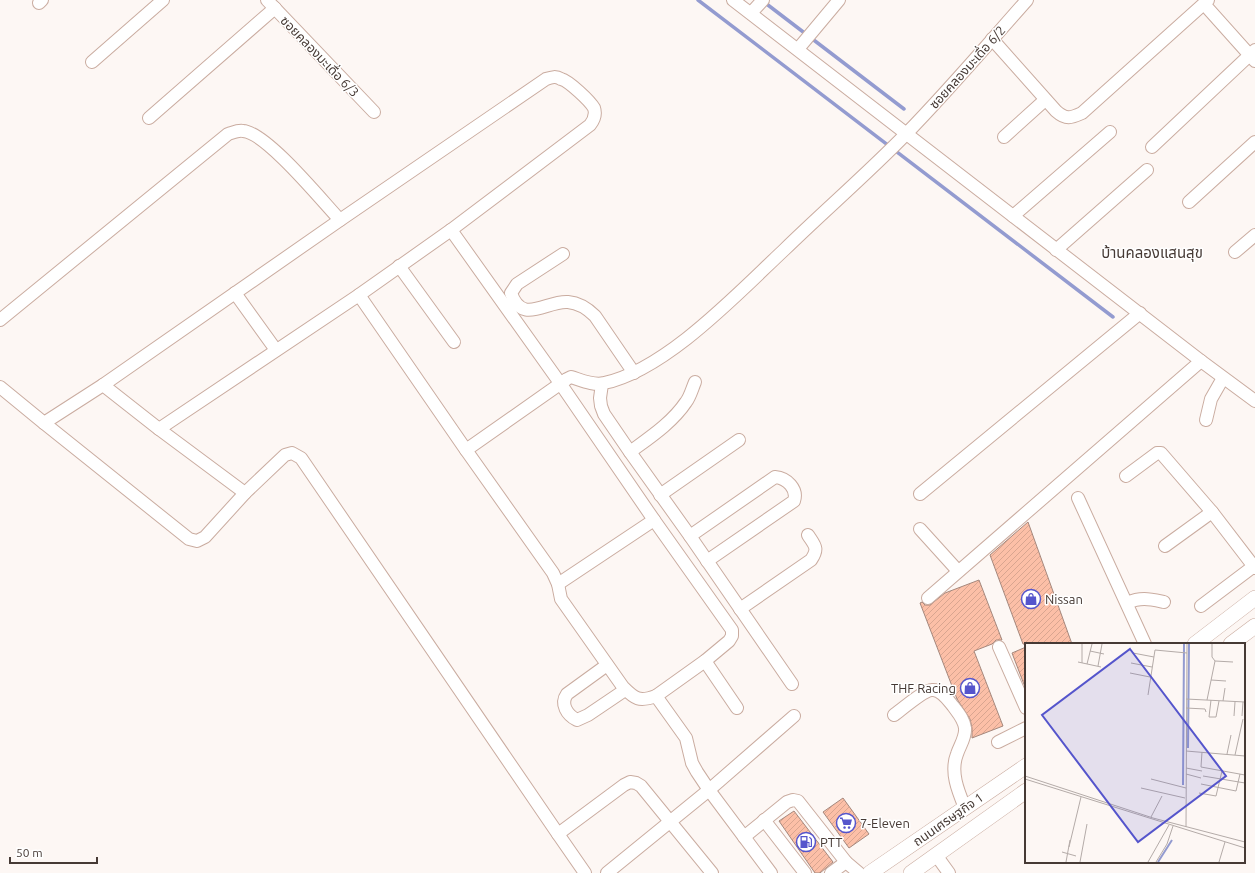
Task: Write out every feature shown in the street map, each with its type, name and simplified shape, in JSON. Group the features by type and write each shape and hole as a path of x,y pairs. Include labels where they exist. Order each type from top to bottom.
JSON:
{"main road":[{"path":"1196,643 1255,598"},
{"path":"1232,643 1255,626"},
{"name":"ถนนเศรษฐกิจ 1","path":"870,873 1025,767"},
{"name":"ถนนเศรษฐกิจ 1","path":"911,873 1025,792"}],"street":[{"path":"92,62 163,0"},
{"path":"733,0 1056,250 1255,401"},
{"path":"751,13 763,0"},
{"path":"798,49 839,0"},
{"name":"ซอยคลองมะเดื่อ 6/2","path":"602,384 634,373 669,351 718,312 906,134 1027,0"},
{"path":"992,39 1061,116 1070,118 1082,113 1206,2 1253,55 1152,147"},
{"path":"149,118 271,4"},
{"name":"ซอยคลองมะเดื่อ 6/3","path":"271,4 374,112"},
{"path":"44,423 103,385 546,79 554,77 562,79 594,107 594,121 590,125 451,230 359,295 159,429"},
{"path":"1004,136 1046,100"},
{"path":"0,320 228,134 243,131 255,136 266,144 280,156 340,220"},
{"path":"1013,216 1110,132"},
{"path":"1188,202 1255,142"},
{"path":"1056,250 1147,170"},
{"path":"359,295 553,573 558,584 561,599 625,690 635,698 641,700 656,696 705,661 728,641 732,636 732,630 560,383 451,230"},
{"path":"1235,252 1255,235"},
{"path":"563,254 517,284 511,293 513,299 519,306 526,310 534,310 566,302 578,304 595,316 634,373"},
{"path":"399,266 454,342"},
{"path":"235,293 276,350"},
{"path":"920,494 1140,313"},
{"path":"928,598 1201,361"},
{"path":"466,450 560,383 571,377 602,384 600,398 604,414 792,684"},
{"path":"1206,420 1211,399 1224,378"},
{"path":"630,452 661,428 677,413 686,402 695,382"},
{"path":"103,385 245,494"},
{"path":"0,387 189,539 197,541 205,537 245,494 285,455 292,452 301,458 585,873"},
{"path":"660,495 739,440"},
{"path":"1126,476 1157,453 1161,453 1212,512 1254,567 1200,606"},
{"path":"690,536 775,477 782,477 788,481 796,494 794,501 707,561"},
{"path":"1078,498 1145,643"},
{"path":"1166,546 1212,512"},
{"path":"558,584 654,520"},
{"path":"920,529 958,571"},
{"path":"740,609 811,560 815,553 815,547 808,535"},
{"path":"1127,603 1146,598 1164,602"},
{"path":"999,647 1025,706"},
{"path":"705,661 737,708"},
{"path":"607,665 566,694 563,703 565,708 573,718 577,720 588,715 625,690"},
{"path":"894,715 926,692 933,690 941,692 961,716 965,726 965,734 954,763 956,788 965,808"},
{"path":"656,696 686,738 692,763 696,772 771,873"},
{"path":"608,873 709,790 794,716"},
{"path":"998,742 1025,728"},
{"path":"558,834 630,782 636,783 641,786 671,821 712,873"},
{"path":"744,837 787,802 793,800 798,801 846,862 858,873"},
{"path":"764,820 805,873"},
{"path":"936,855 949,873"},
{"path":"832,873 846,862"}],"building":[{"name":"Nissan","path":"1028,522 1072,643 1023,644 990,555"},
{"name":"THF Racing","path":"979,580 1002,640 996,640 992,644 974,651 1003,726 972,738 970,719 957,699 920,603 922,602 925,605 930,605 945,593"},
{"path":"1025,647 1025,687 1012,653"},
{"name":"7-Eleven","path":"843,798 869,834 849,848 823,812"},
{"name":"PTT","path":"794,811 833,862 820,873 815,873 779,821"}],"waterway":[{"path":"698,0 1113,317"},
{"path":"764,2 904,109"}],"place":[{"name":"Nissan","path":"1031,599"},
{"name":"THF Racing","path":"970,688"},
{"name":"7-Eleven","path":"846,823"},
{"name":"PTT","path":"806,842"}],"district":[{"name":"บ้านคลองแสนสุข","path":"1152,253"}]}
